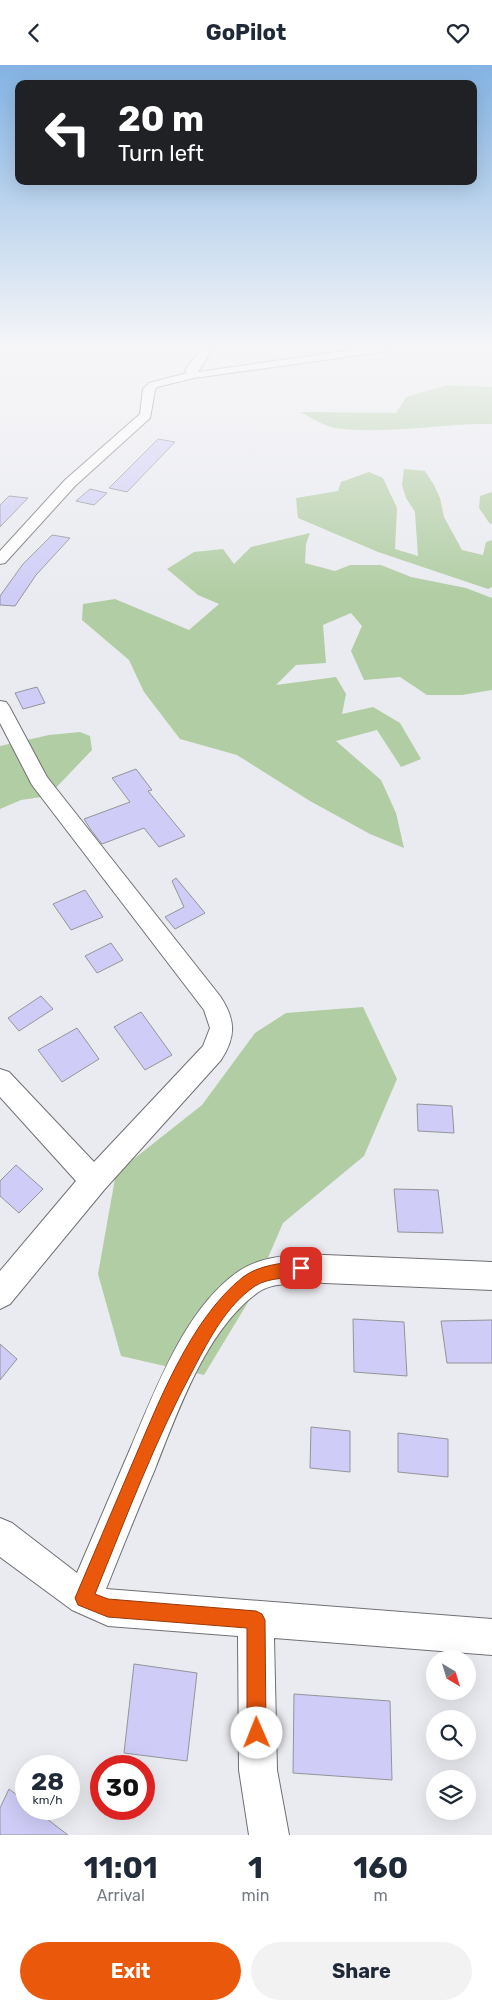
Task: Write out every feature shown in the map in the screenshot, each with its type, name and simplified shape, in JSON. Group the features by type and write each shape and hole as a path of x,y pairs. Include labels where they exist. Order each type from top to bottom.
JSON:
{"street":[{"path":"0,560 70,483 129,431"},
{"path":"0,706 39,780 212,1003 222,1020 221,1036 212,1053 94,1181 0,1294"},
{"path":"0,1080 94,1181"},
{"path":"84,1598 165,1406 192,1353 223,1306 250,1281 270,1272 301,1268 492,1276"},
{"path":"0,1535 60,1584 84,1598 108,1608 492,1637"},
{"path":"256,1620 258,1769 269,1835"}],"green space":[{"path":"404,469 425,471 440,498 444,517 462,550 483,555 486,542 492,540 492,587 488,589 378,552 298,518 296,498 338,491 341,482 369,472 383,478 397,508 395,549 418,556 415,512 406,498 402,485"},
{"path":"492,492 492,523 490,524 479,508 480,496"},
{"path":"310,533 306,544 305,563 335,571 350,565 381,565 411,577 466,588 492,598 492,690 462,695 427,695 400,677 364,680 351,651 362,626 351,613 323,625 326,663 296,665 276,685 336,677 346,694 342,714 373,707 400,723 421,759 401,767 377,730 336,741 381,780 396,813 404,848 370,834 310,801 237,755 180,739 144,692 129,660 82,620 83,604 115,599 189,630 219,604 198,595 167,569 194,552 223,549 234,564 251,547"},
{"path":"80,732 90,736 92,750 48,796 21,800 0,809 0,746 49,735"},
{"path":"363,1007 397,1079 364,1156 283,1223 250,1299 204,1375 121,1356 98,1274 116,1173 202,1105 255,1033 286,1013"}],"building":[{"path":"158,439 175,442 127,492 109,488"},
{"path":"90,489 107,493 94,505 76,501"},
{"path":"9,496 28,498 0,527 0,505"},
{"path":"52,535 70,538 36,575 15,606 0,605 0,596 23,564"},
{"path":"37,687 45,703 23,709 15,693"},
{"path":"136,769 152,790 148,791 185,836 159,847 144,828 102,844 91,830 84,819 130,802 112,778"},
{"path":"176,878 205,913 175,929 165,917 184,907 172,881"},
{"path":"85,890 103,917 71,930 53,904"},
{"path":"111,943 123,960 97,973 85,956"},
{"path":"41,996 53,1009 19,1031 8,1018"},
{"path":"141,1012 172,1055 145,1070 114,1027"},
{"path":"77,1028 99,1059 62,1082 38,1050"},
{"path":"417,1104 452,1106 454,1133 418,1131"},
{"path":"16,1165 43,1189 19,1213 0,1196 0,1181"},
{"path":"394,1189 438,1190 443,1233 398,1232"},
{"path":"353,1319 404,1322 407,1376 354,1372"},
{"path":"492,1320 492,1363 447,1363 441,1321"},
{"path":"0,1344 17,1359 0,1380"},
{"path":"311,1427 350,1431 350,1472 310,1468"},
{"path":"398,1433 448,1439 448,1477 398,1472"},
{"path":"134,1664 197,1673 187,1761 155,1757 155,1755 124,1753"},
{"path":"294,1694 390,1701 392,1780 293,1773"},
{"path":"9,1789 15,1794 15,1820 48,1820 68,1835 0,1835 0,1808"}],"route":[{"path":"257,1733 256,1620 108,1608 84,1598 165,1406 192,1353 208,1327 223,1306 250,1281 270,1272 301,1268"}]}
